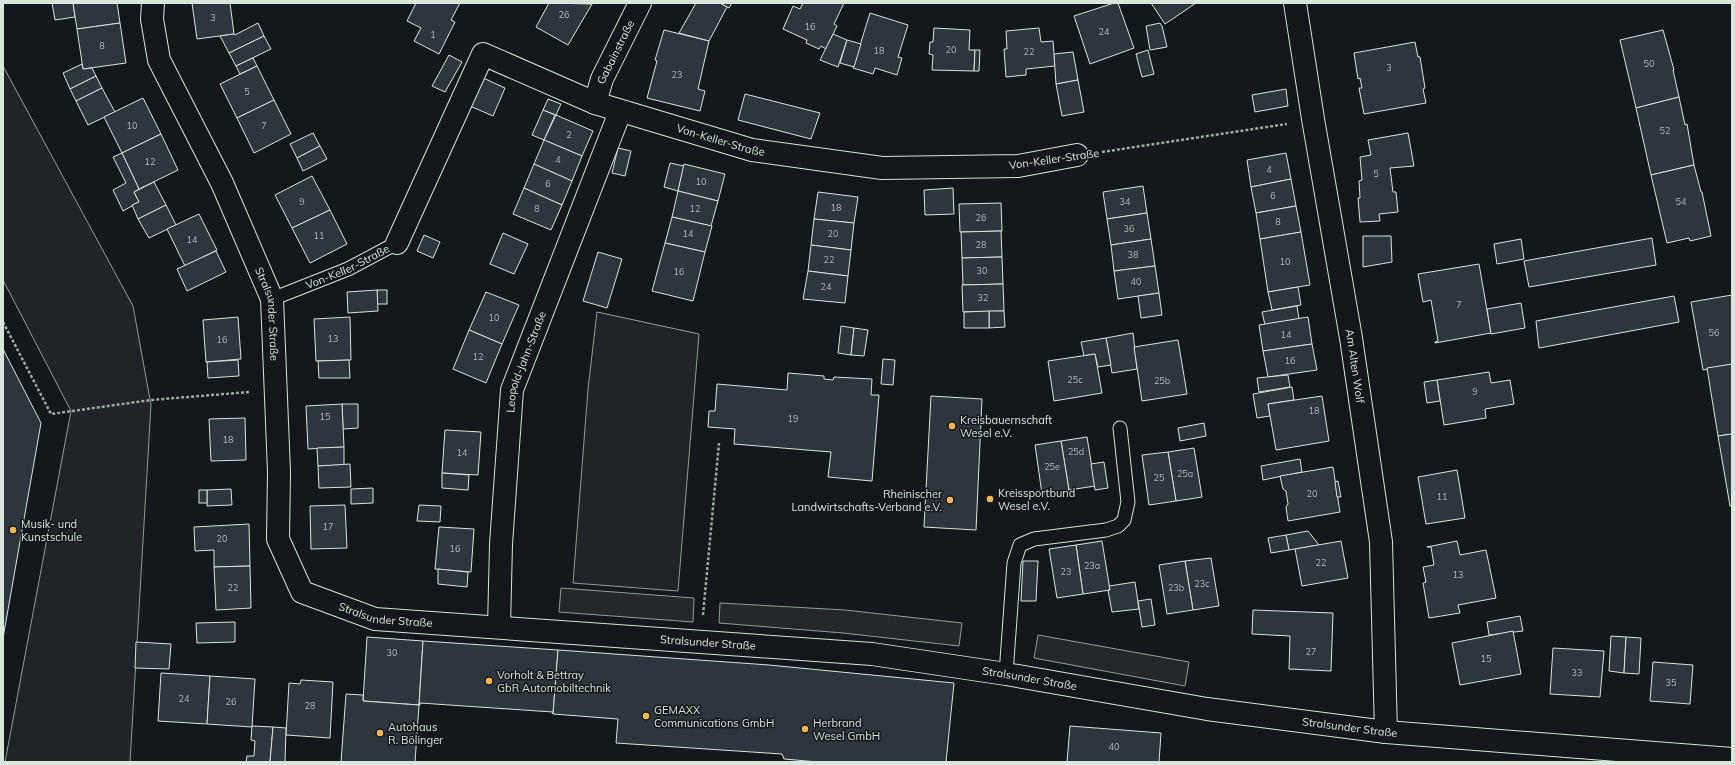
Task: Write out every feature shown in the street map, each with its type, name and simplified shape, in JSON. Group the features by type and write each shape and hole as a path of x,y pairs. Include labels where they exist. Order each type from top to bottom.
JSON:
{"street":[{"name":"Stralsunder Straße","path":"153,3 152,19 159,60 222,183 272,298 279,472 278,539 302,592 375,619 872,654 1006,674 1207,709 1386,732 1732,759"},
{"name":"Gabainstraße","path":"595,103 602,79 640,3"},
{"name":"Am Alten Wolf","path":"1295,3 1313,120 1351,338 1381,542 1386,732"},
{"name":"Von-Keller-Straße","path":"397,243 483,54 595,103 620,112 752,150 882,168 1018,166 1077,155"},
{"name":"Leopold-Jahn-Straße","path":"499,627 501,544 512,390 620,112"}],"lane":[{"name":"Von-Keller-Straße","path":"272,298 348,269 397,243"},
{"path":"1006,674 1014,563 1020,545 1034,539 1106,530 1118,526 1124,520 1128,502 1120,428"}],"path":[{"name":"Von-Keller-Straße","path":"1077,155 1313,120"},
{"path":"3,322 51,414 151,400 275,391"},
{"path":"701,641 719,443"}],"shaded area":[{"path":"3,66 133,306 151,405 130,762 5,762 71,411 3,280"},
{"path":"597,312 699,334 678,591 573,583 588,389"},
{"path":"561,588 694,598 693,622 559,612"},
{"path":"720,603 845,610 962,623 959,646 843,633 719,623"},
{"path":"1038,635 1189,662 1185,686 1034,658"}],"building":[{"path":"52,3 73,3 75,17 55,20"},
{"path":"73,3 117,3 120,23 77,29"},
{"path":"192,3 230,3 234,34 197,39"},
{"path":"416,3 460,3 451,20 455,22 439,54 414,41 421,28 407,21"},
{"path":"549,3 592,4 568,45 536,27"},
{"path":"696,3 720,3 727,7 709,41 679,33"},
{"path":"720,3 732,3 729,8"},
{"path":"803,3 844,3 834,24 837,26 826,49 821,46 819,49 806,43 807,40 783,29 793,6 800,9"},
{"path":"1118,3 1134,48 1090,64 1074,16"},
{"path":"1151,3 1196,3 1165,24"},
{"path":"870,13 908,25 898,57 902,58 897,75 875,68 873,74 853,68"},
{"path":"120,23 126,63 83,69 77,29"},
{"path":"258,23 264,36 229,53 220,36 235,35"},
{"path":"1160,23 1167,47 1150,50 1146,26"},
{"path":"934,28 970,30 969,50 975,50 974,71 932,70 933,55 929,54 930,42 933,42"},
{"path":"1039,28 1041,42 1053,41 1055,66 1026,69 1026,75 1006,77 1004,49 1007,49 1006,31"},
{"path":"664,30 709,41 698,89 705,91 700,111 647,98 657,61 655,60"},
{"path":"1663,30 1674,70 1679,97 1636,108 1620,40"},
{"path":"833,34 847,40 838,67 820,60"},
{"path":"264,36 271,49 236,66 229,53"},
{"path":"847,40 861,44 854,67 840,63"},
{"path":"1415,42 1418,57 1420,57 1426,103 1364,114 1359,88 1362,88 1360,78 1358,79 1354,53"},
{"path":"975,50 980,50 979,71 974,71"},
{"path":"1148,50 1154,74 1142,77 1136,54"},
{"path":"1073,52 1078,80 1056,84 1054,54"},
{"path":"449,55 462,62 445,92 432,86"},
{"path":"253,58 257,66 240,74 236,66"},
{"path":"82,64 83,69 92,68 96,76 70,89 63,73"},
{"path":"257,66 274,100 237,118 220,84"},
{"path":"96,76 102,88 76,101 70,89"},
{"path":"481,77 505,88 493,116 470,106"},
{"path":"1078,80 1084,112 1062,116 1056,84"},
{"path":"102,88 115,112 88,125 76,101"},
{"path":"1286,89 1288,106 1255,112 1252,95"},
{"path":"745,94 820,113 811,139 738,120"},
{"path":"1679,97 1685,125 1687,124 1694,165 1651,175 1636,108"},
{"path":"143,98 161,134 122,153 104,117"},
{"path":"548,99 561,104 556,115 543,110"},
{"path":"274,100 291,134 254,153 237,118"},
{"path":"543,110 555,115 544,140 532,135"},
{"path":"556,115 593,131 582,156 544,140"},
{"path":"313,133 320,146 297,158 290,144"},
{"path":"1408,133 1414,166 1390,168 1393,192 1396,192 1398,212 1379,214 1380,221 1360,222 1358,198 1360,198 1359,181 1362,180 1360,157 1371,155 1368,140"},
{"path":"161,134 178,170 139,189 122,153"},
{"path":"544,140 582,156 572,181 534,164"},
{"path":"320,146 327,159 303,171 297,158"},
{"path":"618,148 631,151 625,176 612,173"},
{"path":"122,153 139,189 134,192 139,202 123,211 113,190 126,183 113,157"},
{"path":"1286,153 1291,179 1251,187 1247,160"},
{"path":"670,163 684,166 678,191 664,187"},
{"path":"534,164 572,181 562,205 524,188"},
{"path":"684,164 725,174 718,201 678,191"},
{"path":"1694,165 1702,192 1711,236 1690,241 1689,238 1667,243 1651,175"},
{"path":"312,176 330,210 292,228 275,195"},
{"path":"1291,179 1296,206 1256,213 1251,187"},
{"path":"154,182 166,205 138,219 132,205 139,202 134,192"},
{"path":"1143,186 1147,213 1107,219 1103,192"},
{"path":"524,188 562,205 551,230 513,214"},
{"path":"953,188 954,214 925,215 924,190"},
{"path":"678,191 718,201 711,226 672,217"},
{"path":"818,192 858,197 854,223 814,219"},
{"path":"1001,203 1002,231 960,232 959,204"},
{"path":"166,205 176,225 149,238 138,219"},
{"path":"1296,206 1301,232 1260,239 1256,213"},
{"path":"330,210 347,244 310,263 292,228"},
{"path":"1147,213 1151,239 1111,245 1107,219"},
{"path":"199,214 217,250 185,266 167,229"},
{"path":"672,217 712,226 705,252 665,243"},
{"path":"814,219 854,223 851,250 811,245"},
{"path":"1001,231 1002,257 962,258 961,232"},
{"path":"1301,232 1310,285 1268,292 1260,239"},
{"path":"503,233 528,244 514,274 490,264"},
{"path":"424,235 440,242 433,258 417,251"},
{"path":"1363,236 1391,236 1392,262 1363,267"},
{"path":"1652,238 1656,265 1529,287 1524,261"},
{"path":"1151,239 1155,266 1114,271 1111,245"},
{"path":"1521,239 1524,259 1497,264 1494,244"},
{"path":"665,243 705,252 693,301 652,291"},
{"path":"811,245 851,250 848,276 808,271"},
{"path":"216,251 226,272 187,291 177,269"},
{"path":"598,252 622,259 607,308 583,301"},
{"path":"1002,257 1003,284 963,285 962,258"},
{"path":"1479,264 1491,333 1435,343 1438,341 1431,300 1423,302 1418,274"},
{"path":"1155,266 1159,293 1118,299 1114,271"},
{"path":"808,271 848,276 845,303 803,299"},
{"path":"1003,284 1004,311 963,312 962,285"},
{"path":"1298,287 1301,305 1272,310 1268,292"},
{"path":"377,290 387,290 387,304 377,304"},
{"path":"377,290 378,311 348,313 347,292"},
{"path":"486,292 519,305 502,344 469,330"},
{"path":"1159,293 1162,315 1141,318 1138,296"},
{"path":"1732,295 1732,364 1703,370 1691,302"},
{"path":"1674,296 1679,322 1539,348 1536,321"},
{"path":"1521,303 1525,328 1491,334 1487,309"},
{"path":"1297,306 1299,319 1265,325 1262,312"},
{"path":"989,311 1004,311 1005,327 989,328"},
{"path":"989,311 989,328 964,328 964,312"},
{"path":"238,317 241,359 206,362 203,320"},
{"path":"350,317 351,360 316,361 314,319"},
{"path":"1308,317 1312,344 1263,351 1259,325"},
{"path":"841,326 854,328 851,355 838,353"},
{"path":"854,328 868,330 864,356 851,355"},
{"path":"469,330 502,344 486,383 453,369"},
{"path":"1133,333 1137,369 1112,373 1106,338"},
{"path":"1106,338 1111,365 1098,367 1095,354 1084,356 1081,342"},
{"path":"1178,340 1187,394 1142,401 1134,347"},
{"path":"1312,344 1317,370 1268,377 1263,351"},
{"name":"Musik- und Kunstschule","path":"3,349 41,423 3,638"},
{"path":"1095,354 1102,393 1054,401 1048,361"},
{"path":"883,359 895,360 893,385 881,384"},
{"path":"238,360 239,376 208,378 207,362"},
{"path":"349,360 350,378 319,378 318,361"},
{"path":"1732,364 1732,434 1718,436 1707,368"},
{"path":"1489,372 1491,383 1510,380 1514,404 1485,409 1486,418 1444,425 1437,380"},
{"path":"788,373 824,376 824,379 833,380 834,377 872,379 871,395 879,395 872,481 828,477 831,452 734,444 735,429 708,427 709,411 715,411 717,384 787,390"},
{"path":"1288,375 1290,387 1259,392 1257,378"},
{"path":"1437,380 1440,401 1427,403 1424,382"},
{"path":"1292,387 1294,400 1268,404 1270,416 1257,418 1253,394"},
{"path":"931,396 982,399 976,530 924,527"},
{"path":"1322,396 1329,441 1276,450 1268,404"},
{"path":"342,404 358,404 358,428 343,429"},
{"path":"342,404 344,447 308,449 306,406"},
{"path":"245,418 246,460 211,461 209,419"},
{"path":"1204,423 1206,436 1180,441 1178,428"},
{"path":"445,430 481,432 478,475 442,473"},
{"path":"1732,434 1732,506 1730,506 1718,436"},
{"path":"1087,437 1095,486 1069,490 1061,441"},
{"path":"1061,441 1069,490 1042,494 1035,445"},
{"path":"344,447 344,465 318,466 317,448"},
{"path":"1194,448 1202,497 1176,501 1168,452"},
{"path":"1168,452 1176,501 1149,505 1142,455"},
{"path":"1300,459 1302,472 1263,480 1261,466"},
{"path":"1104,462 1108,488 1095,490 1091,464"},
{"path":"350,464 351,487 319,488 318,466"},
{"path":"1333,467 1340,512 1288,521 1286,491 1283,489 1280,476"},
{"path":"1457,470 1465,518 1426,524 1418,477"},
{"path":"442,473 469,475 468,490 442,488"},
{"path":"1338,481 1341,497 1337,497 1335,482"},
{"path":"373,488 373,503 351,504 351,489"},
{"path":"231,489 232,505 207,506 207,490"},
{"path":"199,490 207,490 207,503 199,503"},
{"path":"345,505 347,548 311,549 310,506"},
{"path":"419,505 441,506 440,522 417,521"},
{"path":"249,524 250,566 214,567 214,550 195,551 194,527"},
{"path":"439,527 474,529 471,572 435,569"},
{"path":"1308,531 1319,545 1289,550 1286,535"},
{"path":"1286,535 1289,550 1271,553 1268,538"},
{"path":"1102,541 1110,590 1083,594 1076,545"},
{"path":"1341,541 1348,578 1302,586 1295,549"},
{"path":"1457,541 1460,555 1486,550 1496,598 1458,605 1460,613 1429,618 1423,583 1426,582 1423,567 1434,565 1431,547 1427,547"},
{"path":"1076,545 1083,594 1057,598 1049,549"},
{"path":"1211,558 1219,606 1193,610 1185,561"},
{"path":"1023,561 1038,561 1036,601 1021,601"},
{"path":"1185,561 1193,610 1167,614 1159,565"},
{"path":"250,566 251,608 216,610 214,567"},
{"path":"438,569 468,572 467,587 438,584"},
{"path":"1135,582 1139,609 1112,612 1108,590 1110,590 1109,586"},
{"path":"1151,599 1155,625 1142,627 1138,601"},
{"path":"1253,610 1333,613 1331,671 1289,669 1290,636 1252,634"},
{"path":"1520,616 1523,631 1489,635 1487,622"},
{"path":"235,622 235,642 197,643 196,623"},
{"path":"1513,631 1521,674 1460,685 1452,643"},
{"path":"1611,636 1626,637 1624,673 1609,671"},
{"path":"367,637 423,641 419,705 363,701"},
{"path":"1626,637 1641,638 1639,674 1624,673"},
{"path":"423,641 558,650 553,714 553,712 420,703 419,705"},
{"path":"136,642 171,644 169,669 135,668"},
{"path":"1553,648 1604,651 1600,697 1550,694"},
{"path":"558,650 769,665 954,683 946,762 818,762 784,759 782,754 616,743 618,719 553,714"},
{"path":"1653,662 1693,665 1690,704 1650,701"},
{"path":"161,673 210,676 207,724 158,721"},
{"path":"210,676 255,679 252,727 207,724"},
{"path":"301,680 333,682 330,738 286,735 289,683 300,684"},
{"name":"Autohaus R. Bölinger","path":"346,694 363,695 363,701 419,705 415,762 341,762"},
{"path":"252,726 273,727 270,762 246,762 247,756 254,756 255,741 251,740"},
{"path":"1070,726 1161,733 1159,762 1067,762"},
{"path":"273,727 286,728 285,762 270,762"}],"place":[{"name":"Kreisbauernschaft Wesel e.V.","path":"952,426"},
{"name":"Kreissportbund Wesel e.V.","path":"990,499"},
{"name":"Rheinischer Landwirtschafts-Verband e.V.","path":"950,500"},
{"name":"Musik- und Kunstschule","path":"13,530"},
{"name":"Vorholt & Bettray GbR Automobiltechnik","path":"489,681"},
{"name":"GEMAXX Communications GmbH","path":"646,716"},
{"name":"Herbrand Wesel GmbH","path":"805,729"},
{"name":"Autohaus R. Bölinger","path":"380,733"}]}
